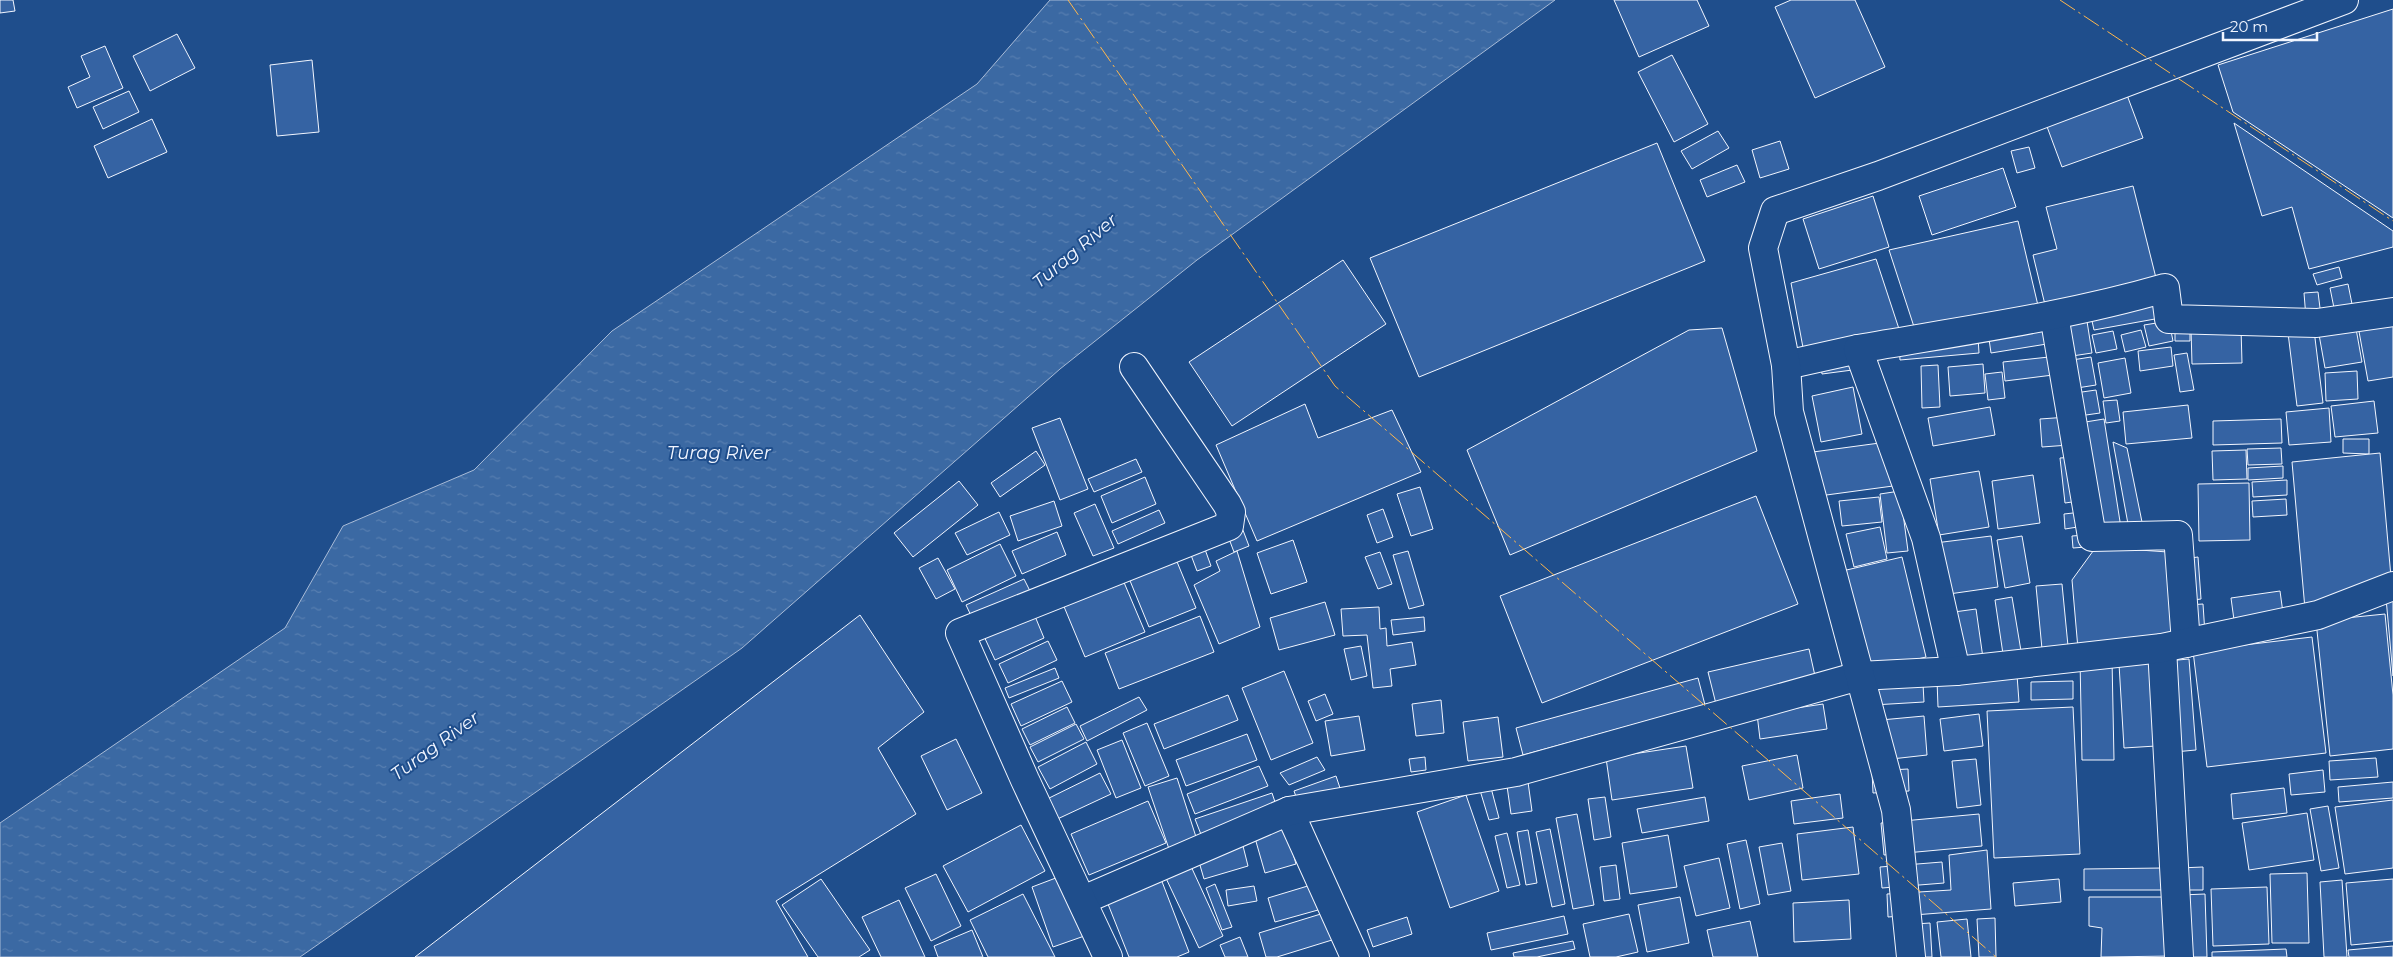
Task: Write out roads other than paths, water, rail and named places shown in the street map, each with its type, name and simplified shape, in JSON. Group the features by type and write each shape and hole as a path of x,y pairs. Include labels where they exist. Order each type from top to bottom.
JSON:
{"street":[{"path":"1911,957 1896,810 1789,412 1786,365 1762,248 1775,211 1878,176 2344,0"},
{"path":"1786,365 1858,349 2054,316 2113,303 2165,288 2169,319 2317,323 2393,312"},
{"path":"2054,316 2092,537 2178,535 2174,646 2179,957"},
{"path":"1858,349 1926,538 1956,671"},
{"path":"1108,957 1025,780 960,633 1228,526 1231,512 1227,504 1134,367"},
{"path":"1082,900 1290,811 1516,772 1859,676 1956,671 2174,646 2318,614 2393,586"},
{"path":"1290,811 1355,957"}],"water":[{"name":"Turag River","path":"1050,0 1555,0 1197,260 1060,369 742,648 300,957 0,957 0,823 285,628 343,526 474,470 612,331 977,84"}]}
